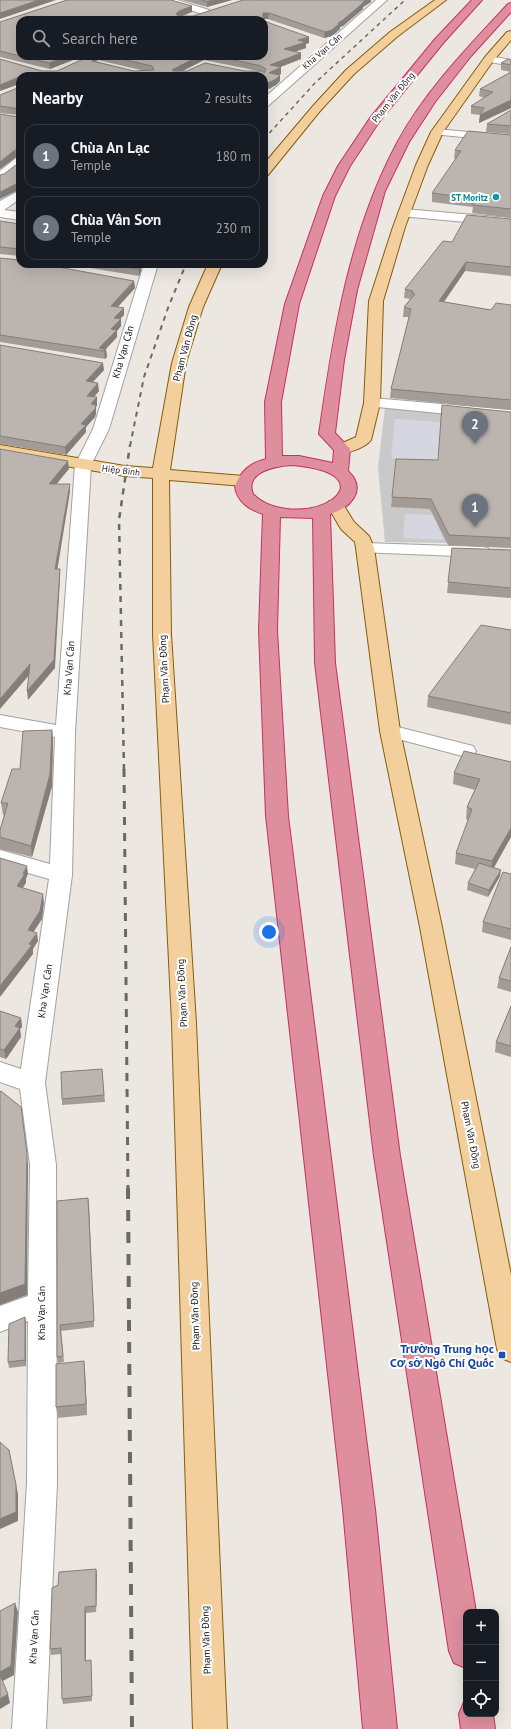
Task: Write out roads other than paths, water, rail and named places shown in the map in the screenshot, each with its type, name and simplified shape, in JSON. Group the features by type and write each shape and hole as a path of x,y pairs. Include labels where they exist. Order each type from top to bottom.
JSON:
{"highway":[{"name":"Phạm Văn Đồng","path":"274,462 273,402 292,304 329,196 344,166 374,120 440,40 477,0"},
{"path":"340,473 342,449 327,434 337,360 350,290 379,191 403,142 430,100 459,62 511,6"},
{"path":"307,460 321,463 340,473 345,478 348,489 345,497 328,508 293,514 272,511 259,507 248,498 243,488 244,481 256,468 274,462 307,460"},
{"path":"328,508 325,663 387,1156 465,1645"},
{"path":"272,511 268,630 277,816 360,1509 380,1729"},
{"path":"476,1717 478,1729"}],"main road":[{"path":"268,167 350,72 409,21 441,0"},
{"path":"342,449 363,440 372,403 376,301 404,213 422,165 437,132 489,59 511,34"},
{"name":"Phạm Văn Đồng","path":"210,1729 184,1023 162,634 161,474 165,440 179,363 196,307 213,268"},
{"name":"Hiệp Bình","path":"0,450 83,465 161,474 244,481"},
{"name":"Phạm Văn Đồng","path":"328,508 362,540 365,548 390,731 431,927 511,1349"}],"street":[{"path":"169,0 206,12"},
{"name":"Kha Vạn Cân","path":"268,100 288,82 325,43 382,0"},
{"path":"195,16 217,8"},
{"path":"489,59 511,63"},
{"path":"276,79 288,82"},
{"path":"468,135 487,125"},
{"path":"437,132 511,140"},
{"path":"0,178 16,164"},
{"path":"0,178 13,182"},
{"path":"0,207 16,197"},
{"path":"0,213 16,215"},
{"path":"404,213 511,222"},
{"name":"Kha Vạn Cân","path":"30,1729 42,1483 41,1304 43,1165 10,1079 61,875 65,733 83,465 101,428 149,268"},
{"path":"128,280 144,282"},
{"path":"104,365 119,367"},
{"path":"372,403 511,415"},
{"path":"365,548 502,553"},
{"path":"0,721 65,733"},
{"path":"390,731 466,751"},
{"path":"0,857 61,875"},
{"path":"0,1319 41,1304"}],"railway":[{"path":"268,135 315,83 405,0"},
{"path":"130,446 144,377 168,308 184,268"},
{"path":"124,770 119,520 130,445"},
{"path":"124,769 128,1189"},
{"path":"128,1188 132,1729"}],"place":[{"name":"ST Moritz","path":"496,197"},
{"name":"Chùa Vân Sơn","path":"475,444"},
{"name":"Chùa An Lạc","path":"475,527"},
{"name":"Trường Trung học Cơ sở Ngô Chí Quốc","path":"502,1355"}]}
